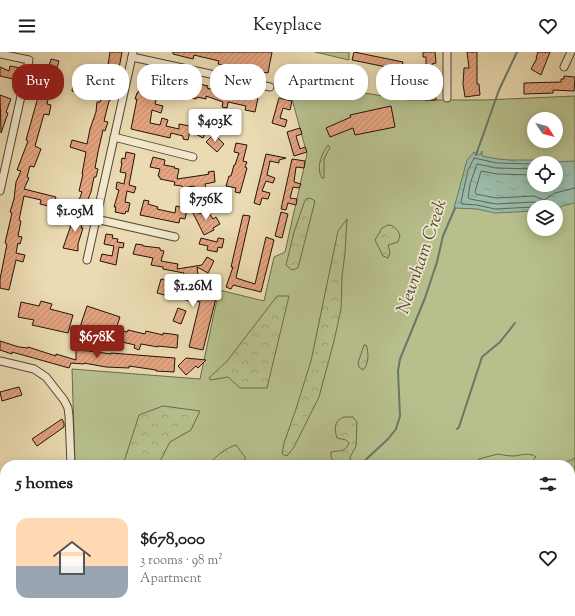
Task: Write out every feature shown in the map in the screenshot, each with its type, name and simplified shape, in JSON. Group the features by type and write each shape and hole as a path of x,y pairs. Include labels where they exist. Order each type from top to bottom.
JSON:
{"street":[{"path":"446,52 447,98"},
{"path":"564,67 571,52"},
{"path":"0,54 29,60 0,191"},
{"path":"87,260 132,54 270,87"},
{"path":"114,138 193,156"},
{"path":"96,219 176,237"},
{"path":"0,361 34,368 46,377 64,400 68,408 69,416 71,460"}],"green space":[{"path":"315,52 349,52 349,60"},
{"path":"368,94 376,95 376,100 485,100 575,96 575,460 75,460 72,369 200,379 219,290 264,301 274,257 285,252 307,154 292,100 368,100"},
{"path":"328,145 330,147 324,159 324,178 322,178 319,166 323,153"},
{"path":"310,198 315,201 298,268 292,270 286,265 294,232 304,203 306,199"},
{"path":"347,219 341,309 334,341 319,397 294,447 287,456 282,454 284,443 311,361 338,231"},
{"path":"388,225 395,228 400,235 398,242 388,245 390,253 388,258 383,256 375,240 382,228"},
{"path":"277,296 289,296 267,388 240,388 228,377 210,380 209,378 228,360"},
{"path":"364,345 366,345 367,348 368,358 363,370 359,367 358,363"},
{"path":"163,406 200,411 191,430 170,442 161,460 125,460 139,415"},
{"path":"344,417 353,417 357,422 356,446 350,457 351,460 333,460 331,457 331,452 344,450 349,443 346,440 337,438 335,428 338,421"},
{"path":"236,445 245,457 245,460 213,460 228,448"},
{"path":"498,454 514,456 528,454 536,457 533,460 478,460"}],"water":[{"path":"482,151 482,156 498,159 527,160 527,192 563,192 563,162 575,161 575,203 563,206 563,200 527,200 527,211 495,213 477,209 454,208 467,160 474,152 480,155"}],"building":[{"path":"110,52 122,52 120,64 108,64"},
{"path":"173,52 272,52 268,73 266,73 266,64 218,64 219,61 194,55 193,59 173,54"},
{"path":"354,52 403,62 402,64 376,65 352,60"},
{"path":"423,52 435,52 436,63 426,64 426,57 423,57"},
{"path":"467,52 477,52 477,84 479,84 480,95 465,97 463,84 464,68 469,68"},
{"path":"538,52 550,52 541,75 531,69 537,58"},
{"path":"51,59 59,61 58,64 50,64"},
{"path":"10,66 12,66 12,79 0,76 0,67 9,71"},
{"path":"564,76 575,77 574,91 553,90 553,93 524,94 524,83 561,82 561,79 564,79"},
{"path":"202,85 208,86 207,88 210,89 210,97 206,96 206,99 202,98"},
{"path":"0,95 11,99 1,133"},
{"path":"137,99 156,100 155,104 163,106 161,113 152,110 150,123 160,125 162,118 168,120 166,126 179,129 179,124 195,127 198,120 209,126 203,138 190,131 188,140 183,139 183,136 171,133 170,138 131,129"},
{"path":"37,100 48,100 47,104 51,105 49,115 44,114 35,146 41,149 34,167 30,166 27,177 29,178 24,189 56,197 53,207 40,204 41,200 24,196 19,220 21,221 18,236 22,237 20,244 18,243 16,253 25,255 23,262 16,260 9,290 0,288 0,279 7,244 5,243 12,213 10,212 14,199 16,182 21,171 17,170 28,141 26,140"},
{"path":"101,100 110,100 104,121 108,122 105,131 103,130 98,152 95,168 98,169 96,177 94,177 91,192 84,209 77,206 82,192 79,191 86,152 70,147 72,140 87,144 96,112 97,102 100,102"},
{"path":"217,100 258,100 255,112 245,110 246,106 228,102 227,108 222,107 223,102"},
{"path":"278,100 292,101 290,110 283,108 280,118 287,120 285,127 272,123"},
{"path":"391,106 395,127 355,135 353,128 330,137 326,128 351,117 350,115"},
{"path":"300,128 302,134 296,136 300,149 305,147 307,152 294,156 287,132"},
{"path":"214,134 224,144 217,152 206,142"},
{"path":"236,143 247,145 243,161 247,162 245,167 247,168 240,193 235,192 236,188 226,186 239,153 234,152"},
{"path":"126,152 135,154 129,185 136,187 134,193 127,191 125,202 130,203 128,212 126,211 125,214 115,212 116,207 114,207 119,190 116,189 117,182 124,184 126,173 120,172 122,158 125,159"},
{"path":"266,154 286,158 279,160 279,163 270,161 267,175 275,178 273,183 266,181 262,191 270,193 268,199 262,198 260,205 254,203"},
{"path":"153,157 165,160 164,165 179,169 177,179 209,174 208,172 214,171 215,182 205,184 207,195 197,198 194,186 183,188 182,186 174,185 175,182 160,179 158,176 160,169 150,167"},
{"path":"292,159 305,161 304,168 296,167 294,182 301,184 299,188 293,187 290,198 297,199 296,205 288,203 286,210 281,209"},
{"path":"144,200 149,201 148,204 158,207 157,209 175,213 176,206 184,208 187,210 185,219 180,218 179,223 140,215"},
{"path":"204,205 213,219 216,217 220,224 213,228 214,230 204,235 192,211 202,214 199,208"},
{"path":"79,211 86,214 81,228 83,228 78,244 78,251 63,248 71,225 74,226"},
{"path":"281,212 288,214 282,238 275,236"},
{"path":"243,215 250,216 236,278 255,284 266,237 274,240 261,292 233,285 231,289 226,287 233,267 231,267"},
{"path":"106,234 113,235 112,238 118,239 117,242 124,243 123,248 119,247 116,265 100,261 102,254 112,256 114,246 104,244"},
{"path":"201,238 217,242 218,238 224,239 222,248 218,247 217,252 207,250 208,246 199,244"},
{"path":"136,244 160,248 160,250 164,251 161,261 178,264 177,269 202,265 207,257 214,261 208,273 197,267 198,275 184,277 184,273 151,265 153,258 133,254"},
{"path":"161,279 217,294 203,350 189,347 200,302 157,293"},
{"path":"41,301 52,304 50,309 73,315 68,333 32,325 34,320 18,317 21,302 39,306"},
{"path":"87,306 120,317 116,329 145,334 146,331 163,335 163,333 178,335 177,348 141,344 139,350 134,348 135,345 122,342 122,344 79,330"},
{"path":"178,308 186,311 181,324 173,321"},
{"path":"0,341 19,347 28,347 56,356 56,354 76,360 76,350 175,358 174,372 156,371 129,366 129,368 106,367 84,363 71,363 69,368 0,350"},
{"path":"186,358 206,360 198,368 196,366 186,375 178,366"},
{"path":"19,387 22,395 2,401 0,392"},
{"path":"62,419 64,427 37,446 32,439"}],"waterway":[{"name":"Newnham Creek","path":"476,155 499,90 517,52"},
{"name":"Newnham Creek","path":"365,460 388,439 396,429 400,416 398,371 400,359 425,298 437,262 443,236 455,208"},
{"path":"457,429 459,427 482,357 500,342 515,323"}]}
